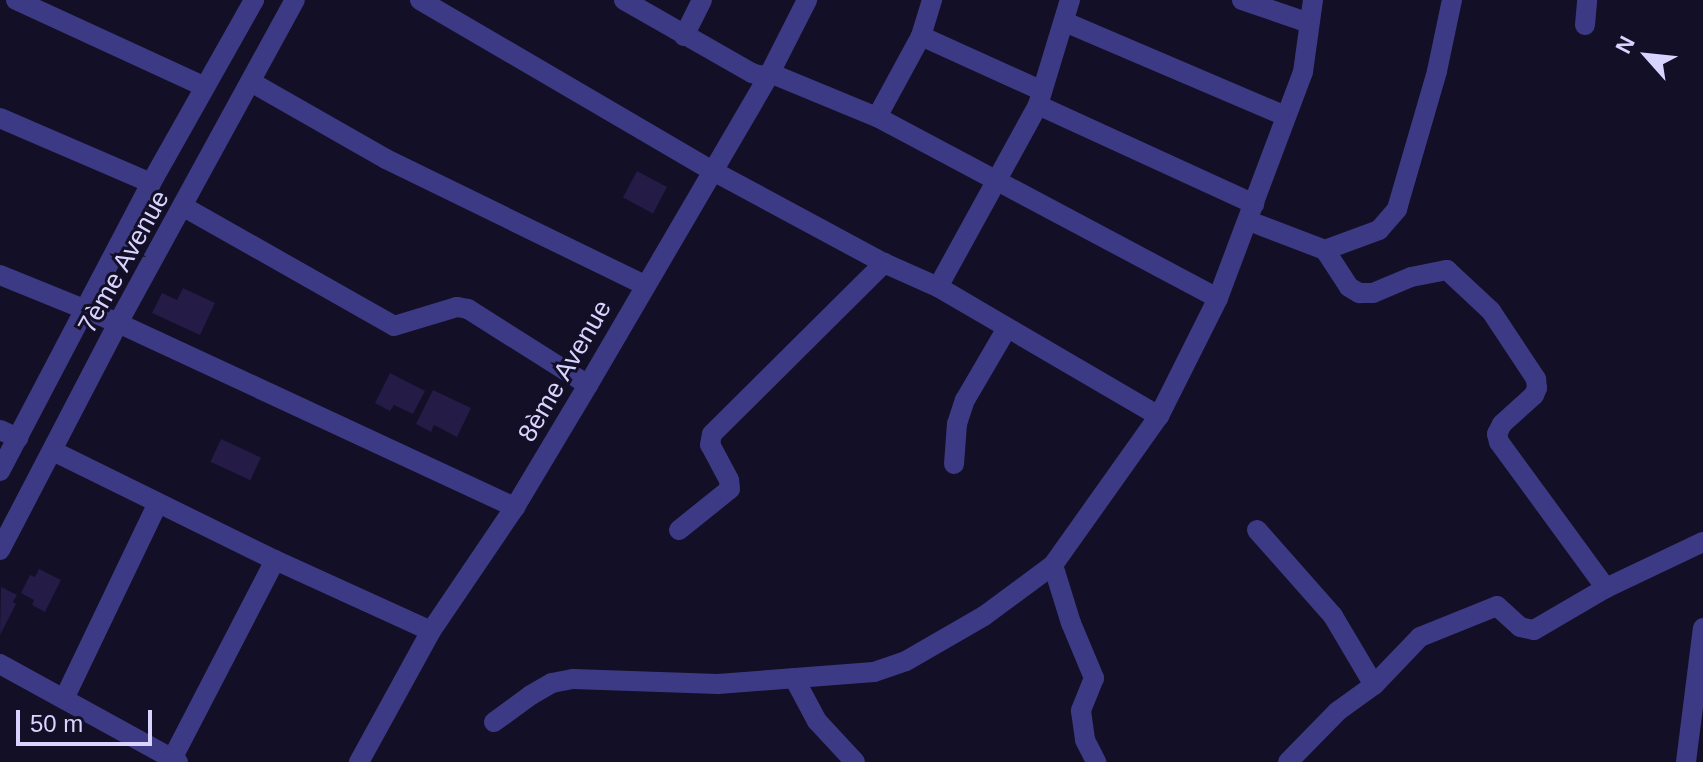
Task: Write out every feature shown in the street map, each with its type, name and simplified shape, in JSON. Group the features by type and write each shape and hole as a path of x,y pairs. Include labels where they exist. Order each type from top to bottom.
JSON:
{"street":[{"path":"16,0 205,87"},
{"name":"7ème Avenue","path":"0,471 9,434 83,311 254,0"},
{"name":"7ème Avenue","path":"0,550 118,323 295,0"},
{"path":"420,0 713,171 884,263 938,287 1159,416"},
{"path":"624,0 756,75 770,73 877,117 1218,298"},
{"path":"684,36 702,0"},
{"name":"8ème Avenue","path":"359,762 431,631 515,507 588,385 770,73 807,0"},
{"path":"877,117 921,36 932,0"},
{"path":"938,287 997,183 1040,98 1070,0"},
{"path":"1242,0 1309,23"},
{"path":"494,722 552,683 573,679 690,684 874,672 906,661 984,616 1053,565 1159,416 1218,298 1303,72 1313,0"},
{"path":"1325,250 1379,230 1397,209 1437,71 1452,0"},
{"path":"1585,25 1587,0"},
{"path":"1065,22 1285,116"},
{"path":"921,36 1325,250 1349,287 1359,293 1373,293 1411,277 1447,270 1491,311 1536,379 1534,395 1502,424 1497,434 1499,442 1606,588"},
{"path":"251,82 386,159 644,285"},
{"path":"0,118 151,183"},
{"path":"184,207 394,326 457,307 468,309 588,385"},
{"path":"679,530 730,489 729,480 710,445 712,434 884,263"},
{"path":"0,275 118,323 515,507"},
{"path":"954,464 955,439 965,400 1007,328"},
{"path":"53,451 275,560 431,631"},
{"path":"64,699 158,503"},
{"path":"1257,530 1333,616 1374,685"},
{"path":"1288,762 1338,711 1374,685 1420,637 1488,607 1497,606 1520,627 1534,630 1606,588 1703,542"},
{"path":"0,664 175,760 275,560"},
{"path":"1053,565 1071,623 1094,678 1081,711 1085,740 1096,762"},
{"path":"1686,762 1703,628"},
{"path":"794,678 817,721 855,762"}],"building":[{"path":"637,171 667,187 653,213 623,197"},
{"path":"183,288 215,303 200,335 152,313 162,293 177,300"},
{"path":"390,373 425,391 413,414 394,405 390,411 375,403"},
{"path":"433,390 471,408 457,437 434,425 431,432 416,424"},
{"path":"221,439 261,458 250,480 210,462"},
{"path":"39,569 61,580 45,612 32,605 34,600 21,593 30,575 35,577"},
{"path":"1,587 17,595 13,602 16,604 0,635"}]}
